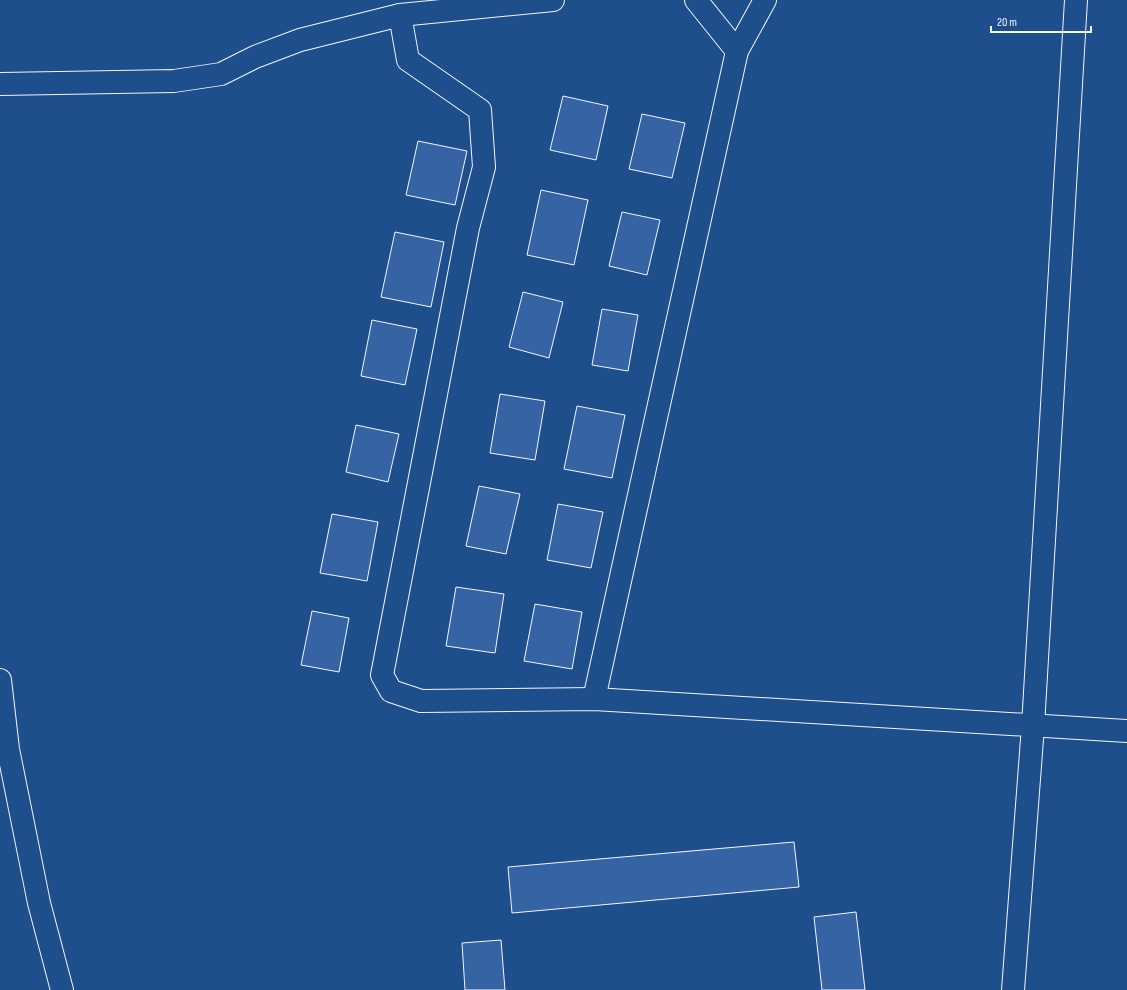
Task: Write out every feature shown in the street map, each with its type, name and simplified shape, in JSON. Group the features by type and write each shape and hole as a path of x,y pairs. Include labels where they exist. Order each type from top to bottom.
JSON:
{"main road":[{"path":"0,84 174,81 221,74 255,57 300,40 400,16 554,0"},
{"path":"696,0 737,51"},
{"path":"594,699 737,51 765,0"},
{"path":"1013,990 1033,726 1076,0"},
{"path":"400,16 408,60 480,110 484,167 468,228 382,675 392,692 421,701 594,699 1127,731"},
{"path":"0,680 10,757 39,903 62,990"}],"building":[{"path":"563,96 608,106 596,160 550,150"},
{"path":"642,114 685,123 672,178 629,169"},
{"path":"418,141 467,151 455,205 406,195"},
{"path":"541,190 588,200 574,265 527,255"},
{"path":"622,212 660,220 647,275 609,266"},
{"path":"395,232 444,242 431,307 381,297"},
{"path":"523,292 563,302 549,358 509,347"},
{"path":"602,309 638,315 628,371 592,365"},
{"path":"372,320 417,329 405,385 361,376"},
{"path":"500,394 545,401 535,460 490,453"},
{"path":"577,406 625,415 612,478 564,469"},
{"path":"356,425 399,434 388,482 346,472"},
{"path":"479,486 520,494 506,554 466,546"},
{"path":"558,504 603,512 591,568 547,560"},
{"path":"332,514 378,522 367,581 320,573"},
{"path":"456,587 504,594 495,653 446,646"},
{"path":"535,604 582,612 572,669 524,661"},
{"path":"312,611 349,618 339,672 301,665"},
{"path":"794,842 799,887 512,913 508,867"},
{"path":"856,912 865,990 822,990 814,917"},
{"path":"501,940 505,990 465,990 462,943"}]}
